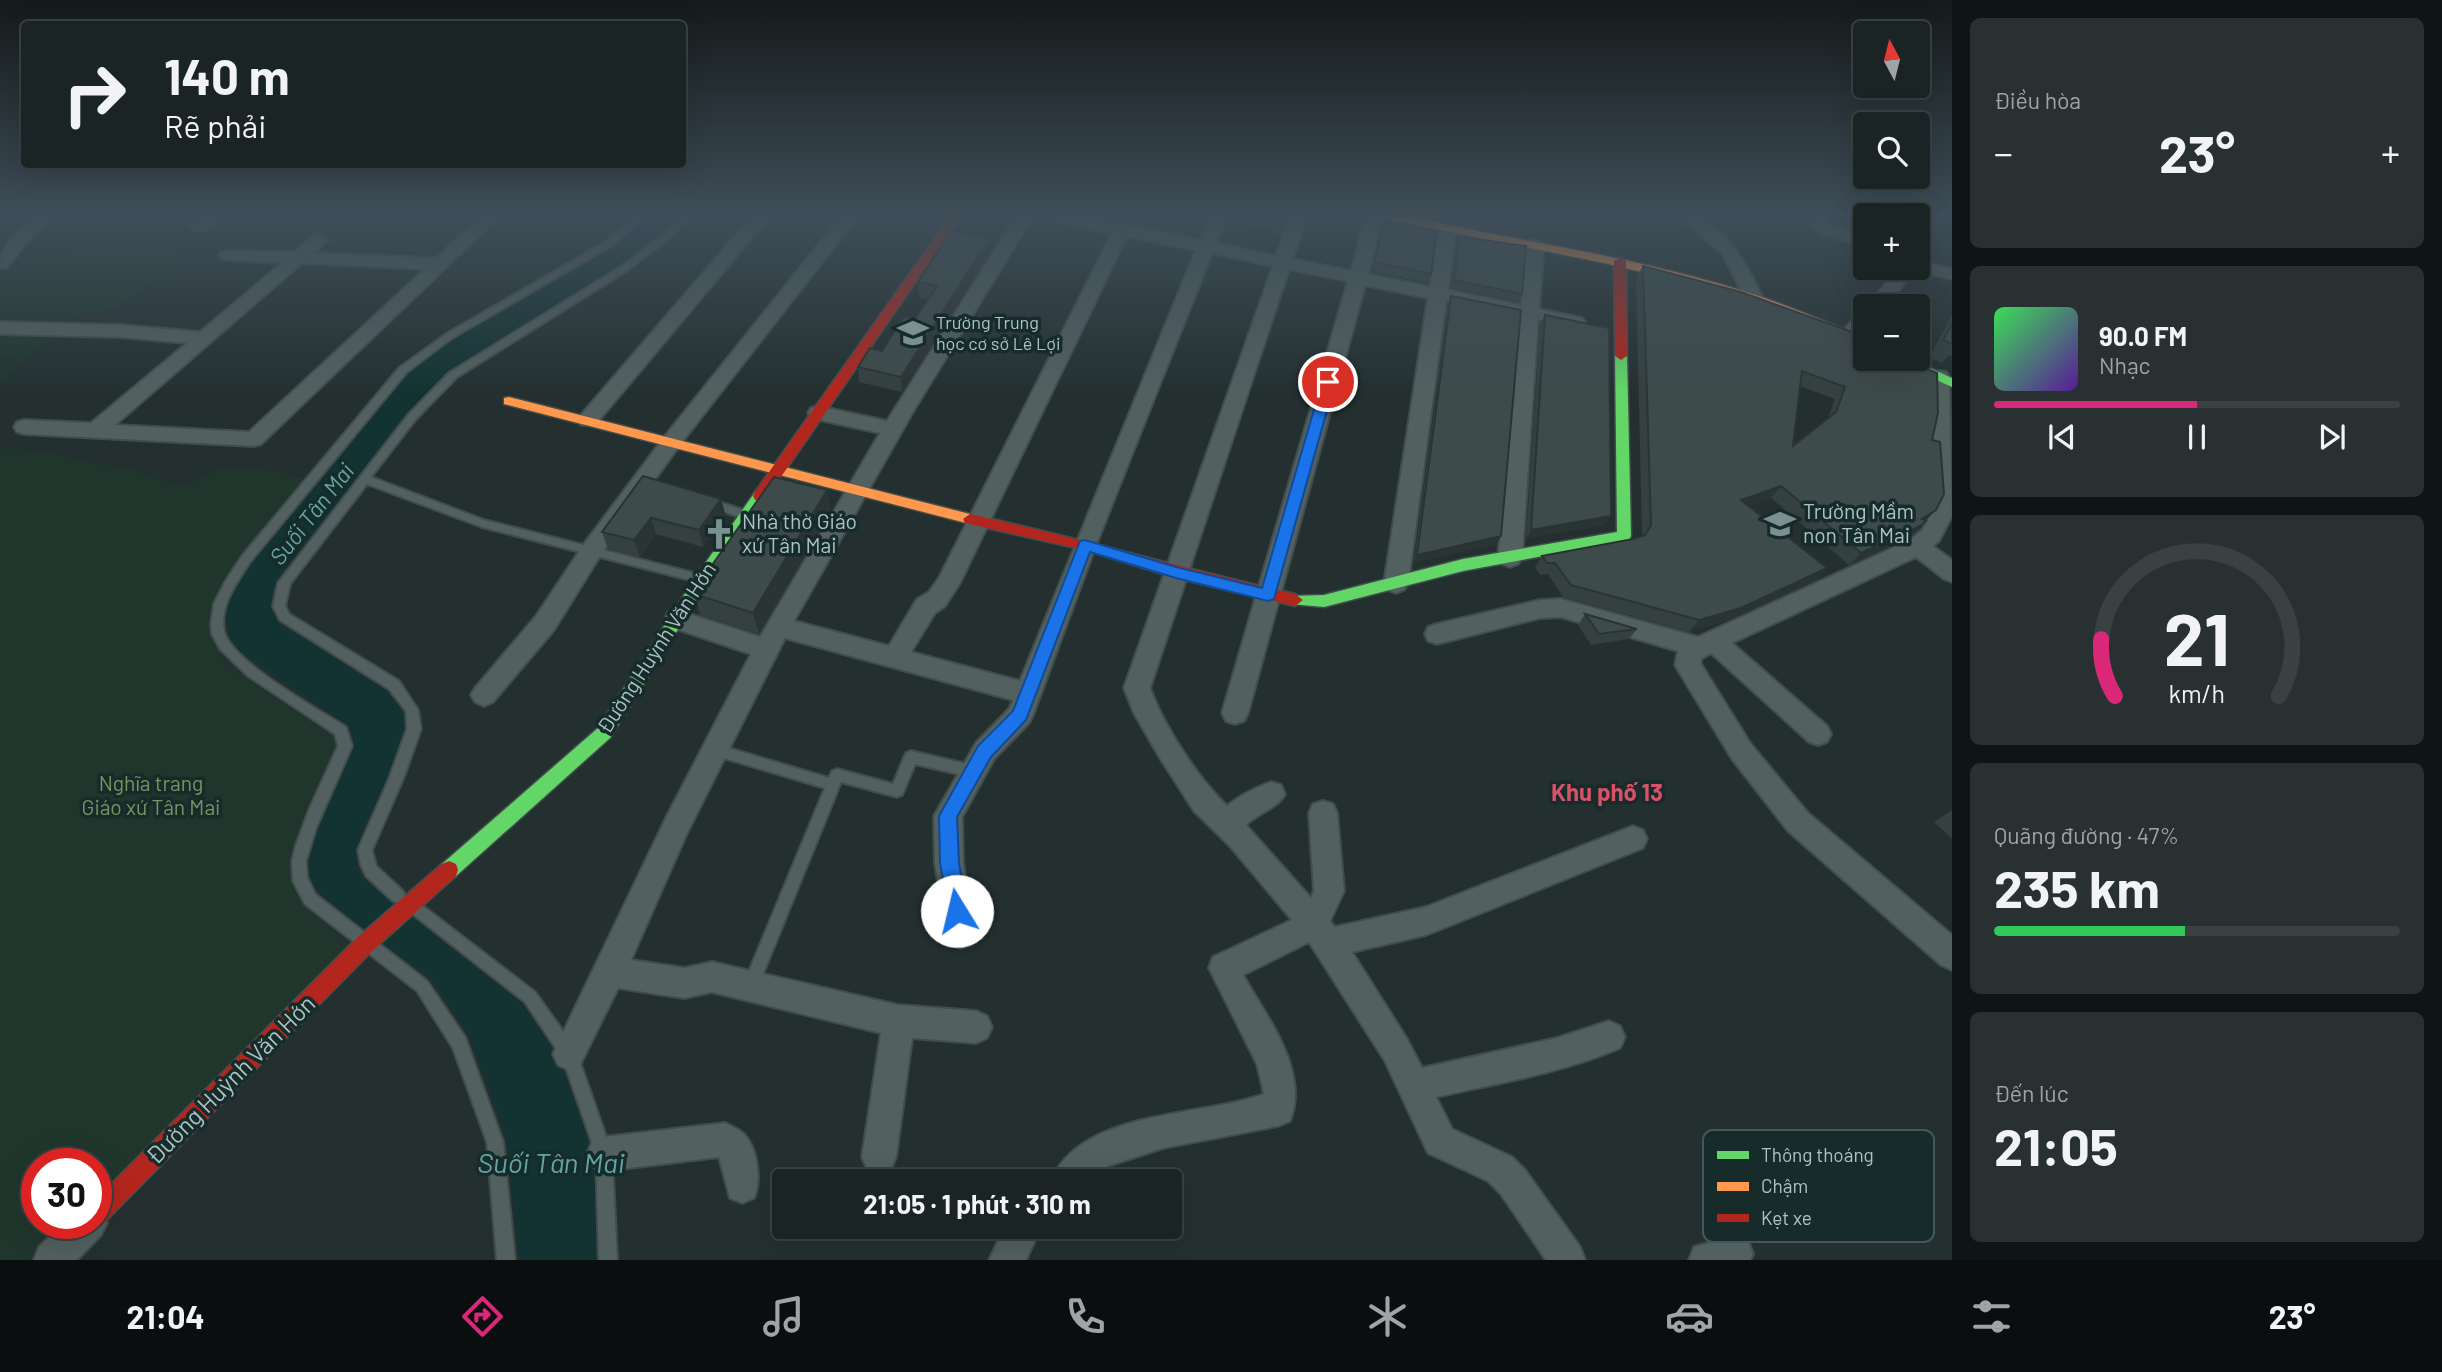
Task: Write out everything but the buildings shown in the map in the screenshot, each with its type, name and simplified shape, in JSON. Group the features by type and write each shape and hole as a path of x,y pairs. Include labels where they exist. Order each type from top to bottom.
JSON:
{"street":[{"path":"96,430 279,274"},
{"path":"24,427 254,439 431,274"},
{"path":"588,420 713,274"},
{"path":"484,695 545,623 592,551 647,485 672,441 804,274"},
{"name":"Đường Huỳnh Văn Hớn","path":"112,1199 365,944 404,899 604,733 702,579 916,274"},
{"path":"569,1054 610,972 676,827 766,649 893,429 989,274"},
{"path":"895,658 926,606 937,599 948,583 1096,274"},
{"path":"961,934 949,863 948,816 971,771 985,751 1020,715 1194,274"},
{"path":"1279,274 1137,688 1143,705 1204,802 1284,887 1322,934 1396,1050 1440,1141 1500,1169 1513,1182 1567,1260"},
{"path":"1347,274 1609,330"},
{"path":"1395,584 1439,274"},
{"path":"1510,558 1533,274"},
{"path":"509,401 779,468 977,521 1085,545 1176,572 1312,603 1463,565 1619,539 1626,533 1609,330 1618,274"},
{"path":"1666,274 1754,298 1853,337"},
{"path":"1741,274 1754,298"},
{"path":"1235,713 1358,276"},
{"path":"1886,294 1898,280"},
{"path":"0,328 120,331 204,338"},
{"path":"1926,371 1946,380 1939,427 1946,506 1931,535 1918,546 1706,644 1688,655 1692,674 1763,781 1798,822 1952,955"},
{"path":"818,413 893,429"},
{"path":"1918,546 1952,573"},
{"path":"1437,634 1540,609 1561,608 1706,644 1818,734"},
{"path":"677,619 766,649"},
{"path":"779,627 1028,694"},
{"path":"1227,825 1248,805 1271,794"},
{"path":"1322,934 1329,891 1323,813"},
{"path":"1080,1169 1097,1152 1163,1131 1278,1108 1281,1101 1273,1062 1224,968 1322,934 1426,921 1633,839"},
{"path":"610,972 684,983 712,977 898,1021 976,1027"},
{"path":"879,1157 898,1021"},
{"path":"1415,1086 1557,1054 1609,1037"},
{"path":"604,1154 725,1140 736,1150 743,1186"},
{"path":"52,1260 73,1239"},
{"path":"1007,1260 1018,1239"}],"lane":[{"path":"506,1260 495,1143 459,1042 422,986 310,899 299,874 300,857 307,832 345,746 341,731 234,657 219,637 217,627 221,601 246,559 403,370 449,336 556,274"},
{"path":"608,1260 604,1154 569,1054 530,997 371,873 365,862 365,850 414,729 412,710 394,685 304,631 284,617 279,607 284,583 289,574 412,417 453,375 616,274"},
{"path":"365,479 460,516 702,579"},
{"path":"697,500 746,515"},
{"path":"715,750 833,785"},
{"path":"751,987 837,775 897,791 911,757 971,771"}],"green space":[{"path":"16,274 164,274 113,310 75,315 0,385 0,372 11,358 0,357 0,290"},
{"name":"Nghĩa trang Giáo xứ Tân Mai","path":"15,448 35,452 50,451 74,460 127,468 171,483 179,482 183,487 212,472 235,467 258,468 305,479 237,562 222,587 213,611 211,634 220,654 229,664 336,740 335,751 301,826 295,846 293,884 300,901 351,947 112,1186 112,1148 21,1148 21,1239 60,1239 39,1260 0,1260 0,450"}],"water":[{"name":"Suối Tân Mai","path":"563,274 608,274 481,350 431,390 281,574 275,587 272,607 281,625 388,691 404,714 405,730 388,778 360,837 356,868 363,879 521,1003 560,1059 594,1157 597,1260 519,1260 506,1136 470,1037 431,978 367,932 319,892 311,880 308,869 316,832 354,742 349,726 240,651 231,638 227,625 226,613 234,589 257,554 407,371 456,336"}],"traffic: fast":[{"path":"1295,600 1324,601 1463,565 1624,536 1621,356"},
{"path":"1926,371 1952,383"},
{"path":"449,870 604,733 702,579 760,496"}],"traffic: slow":[{"path":"1665,274 1742,295 1853,338"},
{"path":"509,401 970,519"}],"traffic: jam":[{"path":"760,496 916,274"},
{"path":"1620,274 1621,356"},
{"path":"970,519 1085,545 1176,572 1295,600"},
{"path":"112,1199 365,944 449,870"}],"place":[{"name":"Trường Trung học cơ sở Lê Lợi","path":"913,333"},
{"name":"Trường Mầm non Tân Mai","path":"1780,524"},
{"name":"Nhà thờ Giáo xứ Tân Mai","path":"719,534"}],"district":[{"name":"Khu phố 13","path":"1607,793"}],"route":[{"path":"957,911 949,863 948,816 971,771 985,751 1020,715 1085,545 1268,595 1328,382"}]}
